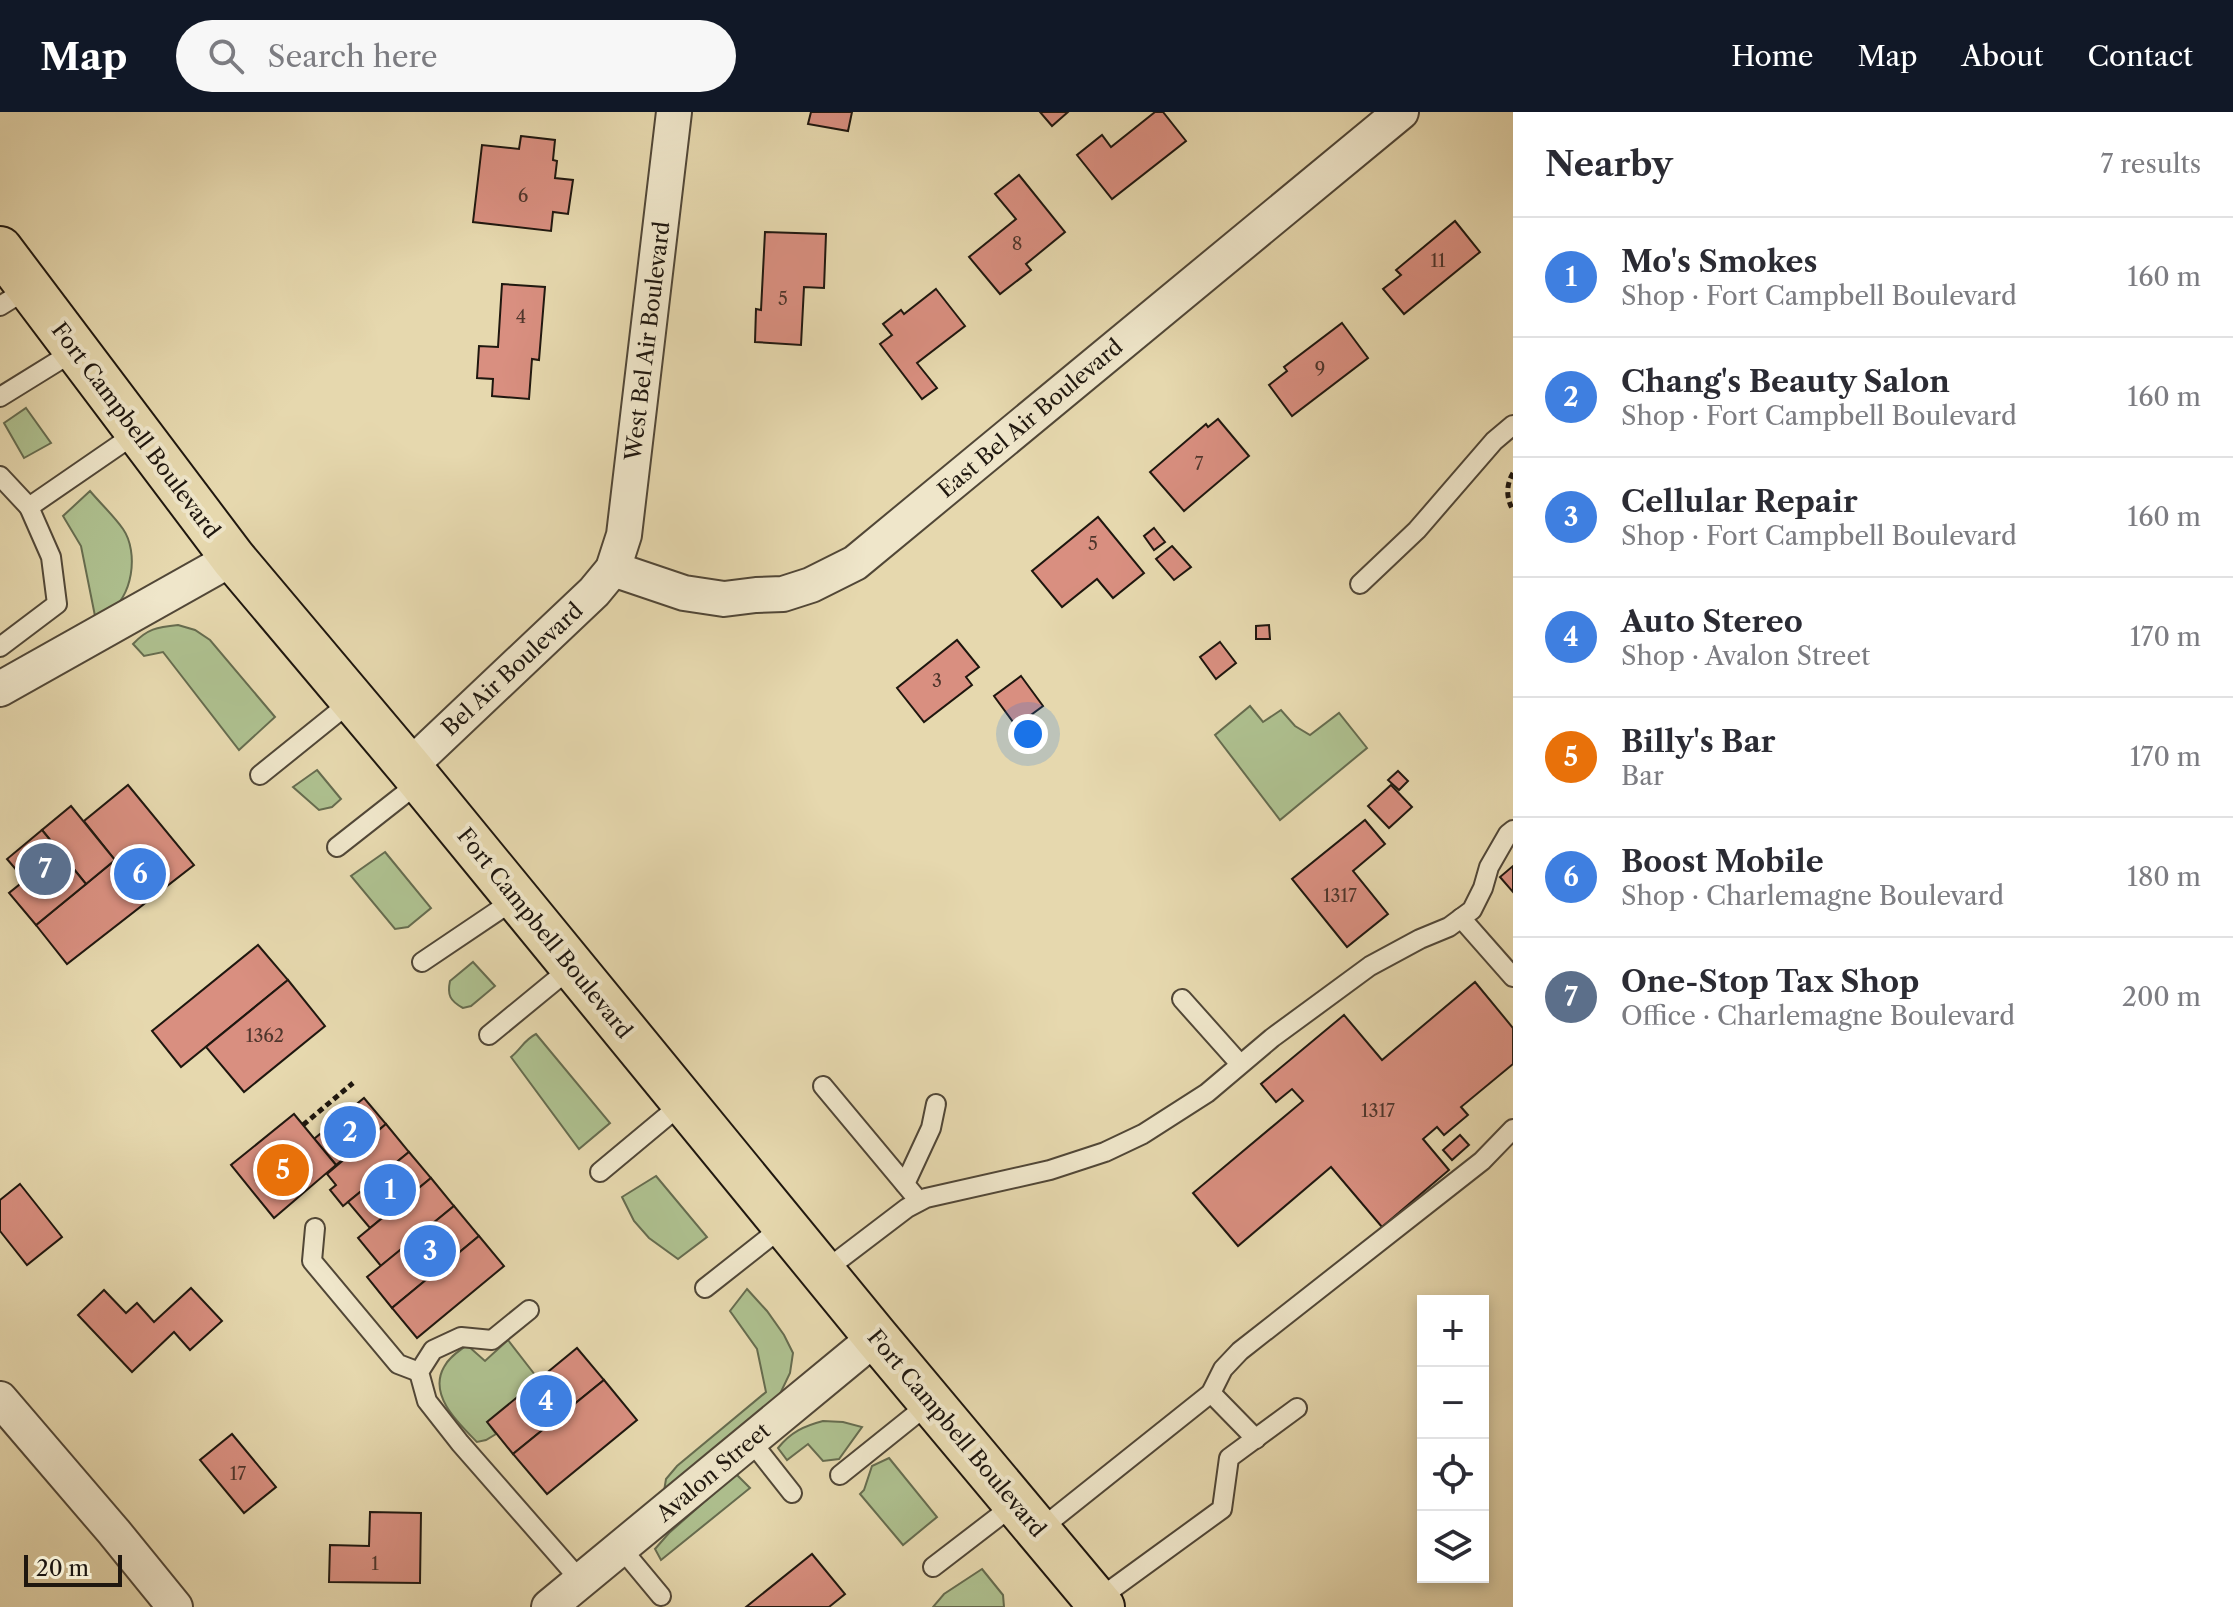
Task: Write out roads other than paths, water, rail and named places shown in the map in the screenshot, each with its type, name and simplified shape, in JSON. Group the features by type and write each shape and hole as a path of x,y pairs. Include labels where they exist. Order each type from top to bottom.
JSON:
{"highway":[{"name":"Fort Campbell Boulevard","path":"0,249 15,297 76,350 233,558 415,774 1096,1605"}],"street":[{"name":"West Bel Air Boulevard","path":"613,569 624,535 674,112"},
{"name":"East Bel Air Boulevard","path":"613,569 684,593 724,599 783,594 811,585 855,563 1401,112"},
{"path":"0,689 233,558"},
{"name":"Bel Air Boulevard","path":"415,774 613,569"},
{"name":"Avalon Street","path":"549,1607 876,1337"},
{"path":"0,1399 175,1607"}],"lane":[{"path":"0,397 76,350"},
{"path":"1360,584 1417,530 1494,441 1513,425"},
{"path":"29,507 138,432"},
{"path":"0,476 29,507 51,557 57,604 0,647"},
{"path":"260,775 353,700"},
{"path":"337,847 415,774"},
{"path":"823,1272 919,1201 1050,1170 1105,1152 1143,1134 1207,1093 1240,1064 1370,966 1449,927 1472,910 1489,867 1513,830"},
{"path":"422,962 517,898"},
{"path":"1461,918 1513,977"},
{"path":"489,1035 573,966"},
{"path":"1182,999 1240,1064"},
{"path":"823,1086 919,1201"},
{"path":"600,1172 684,1102"},
{"path":"905,1184 931,1128 936,1104"},
{"path":"933,1567 1026,1517 1211,1393 1223,1369 1240,1351 1482,1161 1513,1129"},
{"path":"705,1288 785,1225"},
{"path":"315,1228 312,1261 398,1364 419,1372"},
{"path":"529,1310 492,1340 461,1337 433,1350 419,1372 427,1401 581,1581"},
{"path":"1211,1393 1256,1439"},
{"path":"840,1475 931,1402"},
{"path":"1096,1605 1222,1509 1229,1458 1297,1408"},
{"path":"751,1441 792,1493"},
{"path":"621,1548 661,1596"}],"place":[{"name":"One-Stop Tax Shop","path":"45,869"},
{"name":"Boost Mobile","path":"140,874"},
{"name":"Chang's Beauty Salon","path":"350,1132"},
{"name":"Billy's Bar","path":"283,1170"},
{"name":"Mo's Smokes","path":"390,1190"},
{"name":"Cellular Repair","path":"430,1251"},
{"name":"Auto Stereo","path":"546,1401"}]}
